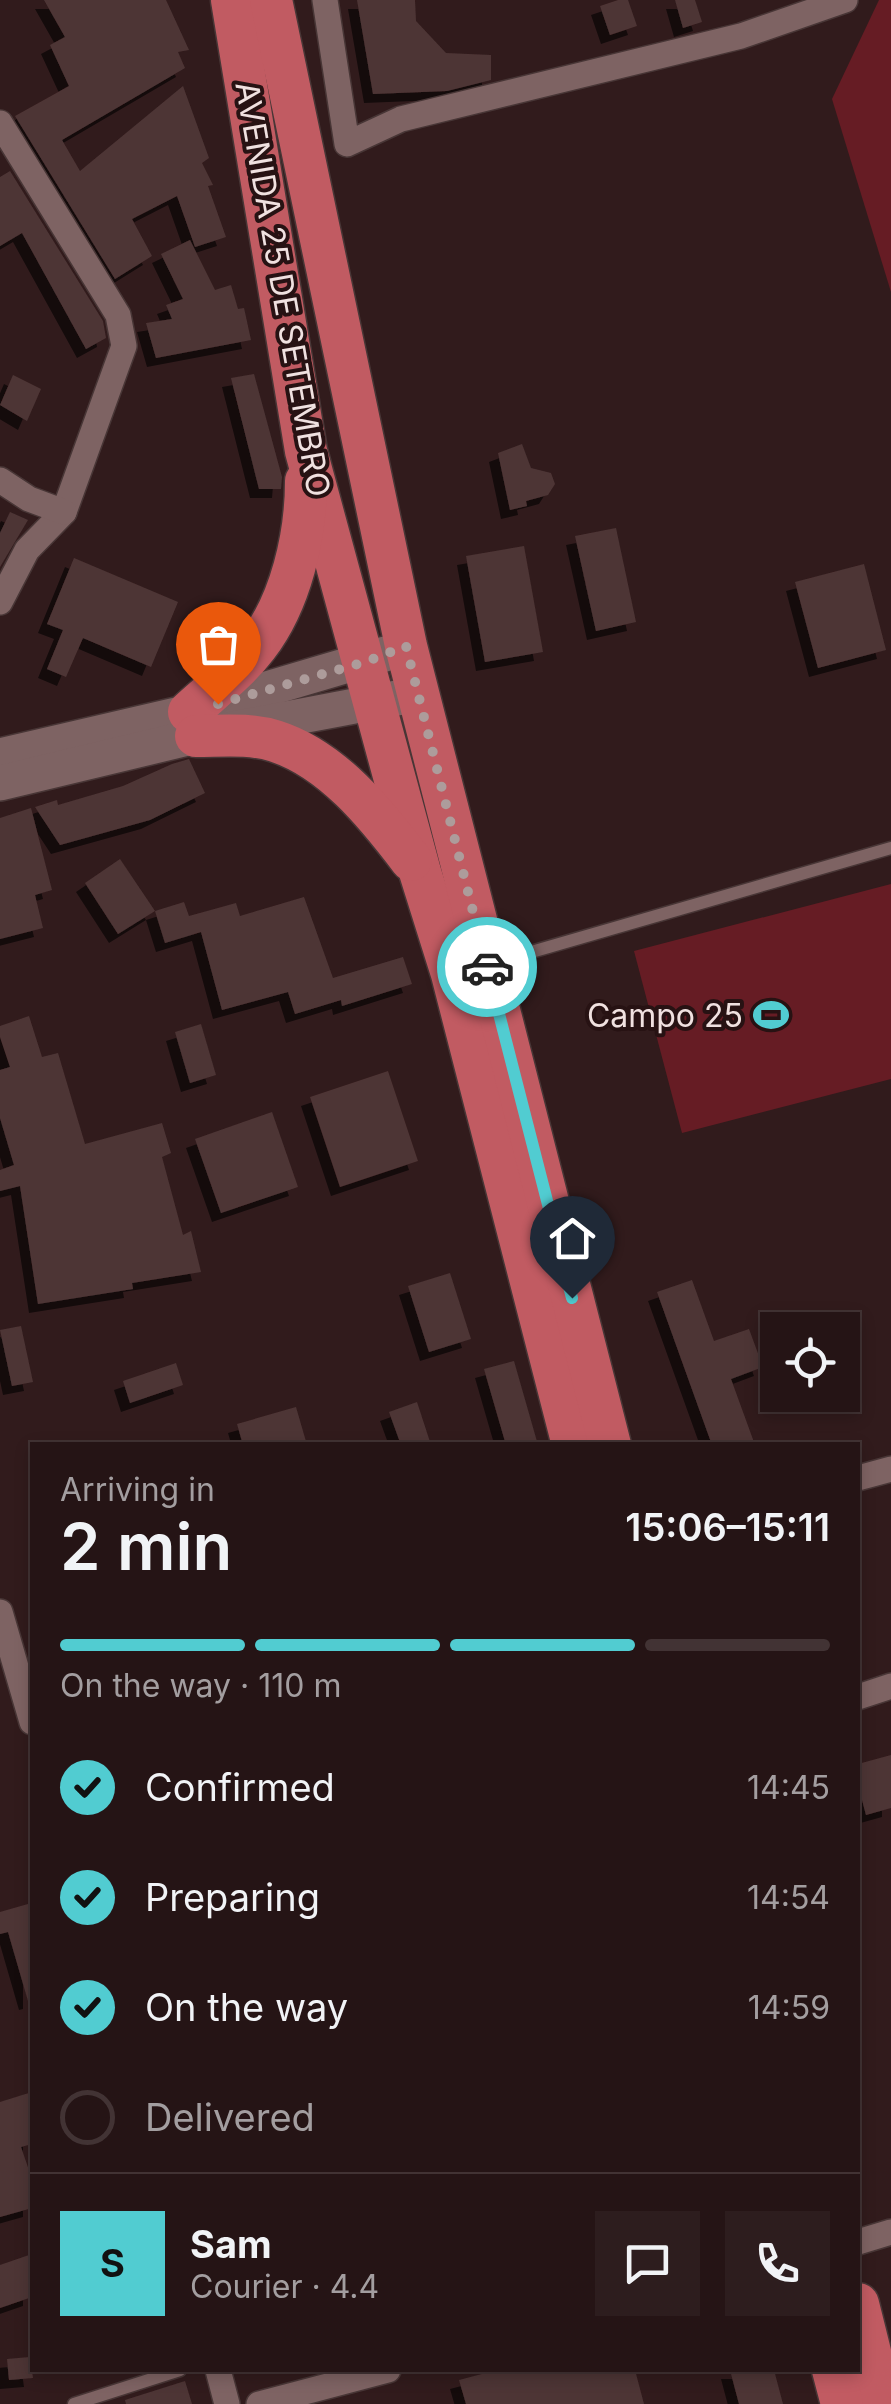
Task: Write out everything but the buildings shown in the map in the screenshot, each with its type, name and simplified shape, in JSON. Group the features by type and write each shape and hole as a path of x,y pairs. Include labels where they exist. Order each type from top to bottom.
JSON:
{"highway":[{"name":"AVENIDA 25 DE SETEMBRO","path":"232,0 306,450 420,872 469,970 609,1442"},
{"name":"AVENIDA 25 DE SETEMBRO","path":"271,0 418,694 469,970 572,1442"},
{"path":"306,450 306,506 299,545 277,614 258,645 193,724 276,742 310,757 344,784 390,832 420,872"},
{"path":"860,2312 883,2404"},
{"path":"834,2372 842,2404"}],"main road":[{"path":"193,724 406,646"},
{"path":"3,757 193,724 374,704 418,694"}],"street":[{"path":"326,0 347,144"},
{"path":"306,176 347,144 401,119 741,36 844,0"},
{"path":"0,123 123,328 124,346 64,512 26,550 0,602"},
{"path":"0,480 28,499 64,512"},
{"path":"860,1477 891,1469"},
{"path":"0,1612 29,1695"},
{"path":"860,1695 891,1686"},
{"path":"860,2241 891,2232"},
{"path":"219,2372 228,2404"},
{"path":"260,2404 380,2372"}],"lane":[{"path":"469,970 891,848"},
{"path":"74,2404 174,2372"}],"shaded area":[{"path":"879,0 891,0 891,292 832,99"},
{"name":"Campo 25","path":"891,884 891,1079 682,1133 634,951"}],"way so far":[{"path":"218,704 365,662 406,646 487,967"}],"place":[{"name":"Campo 25","path":"771,1015"}],"route":[{"path":"487,967 572,1298"}]}
